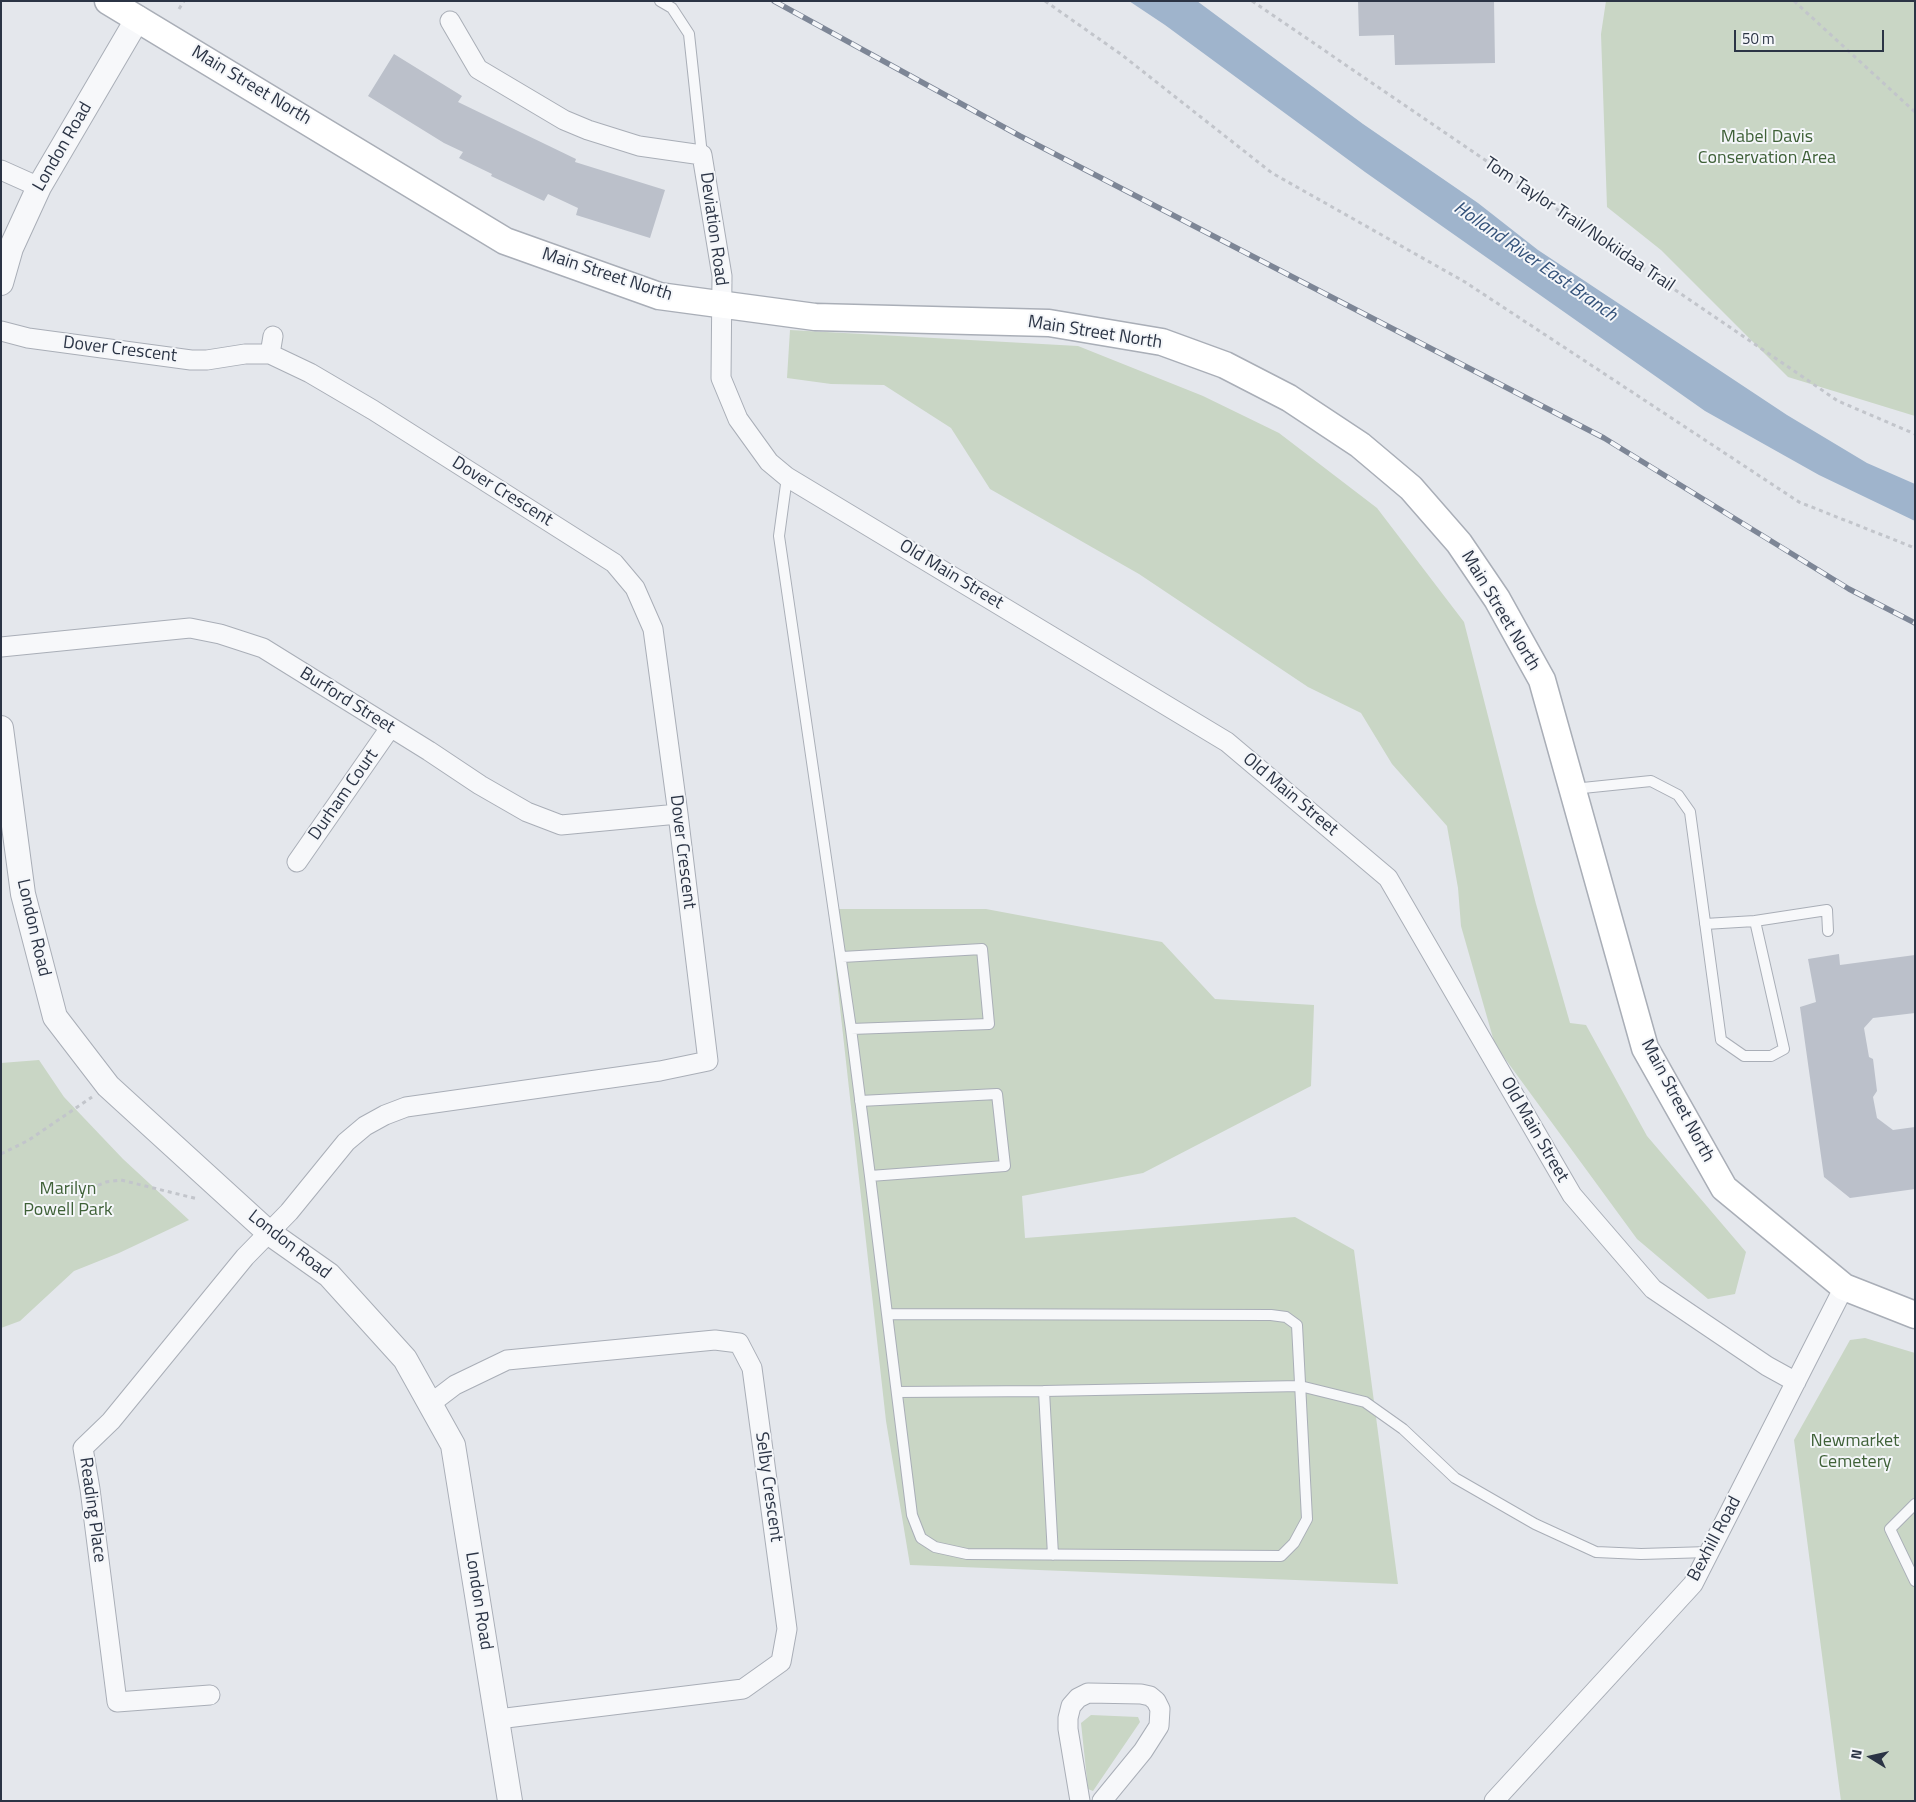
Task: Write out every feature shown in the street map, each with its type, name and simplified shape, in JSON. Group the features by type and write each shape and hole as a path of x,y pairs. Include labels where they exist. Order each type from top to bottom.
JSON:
{"main road":[{"name":"Main Street North","path":"108,1 505,241 659,296 815,317 1049,322 1162,342 1225,365 1289,398 1360,445 1411,488 1459,543 1497,599 1542,680 1645,1048 1724,1188 1844,1287 1915,1315"}],"street":[{"name":"London Road","path":"1,283 11,248 39,187 138,18"},
{"path":"450,20 478,69 564,120 588,130 639,146 702,155"},
{"name":"Deviation Road","path":"702,155 722,276 722,304"},
{"path":"1,170 39,187"},
{"name":"Old Main Street","path":"722,304 721,378 738,419 769,462 787,477 1227,742 1388,878 1572,1195 1653,1289 1767,1366 1796,1382"},
{"name":"Dover Crescent","path":"1,331 28,338 191,360 207,360 245,354 271,345 310,373 373,410 614,564 635,588 653,629 708,1061 660,1071 428,1102 392,1112 365,1126 346,1142 289,1212 268,1232"},
{"name":"Burford Street","path":"1,647 190,628 220,634 263,648 429,751 480,785 527,812 561,825 678,814"},
{"name":"London Road","path":"1,728 23,894 55,1018 108,1086 268,1232 329,1275 406,1360 453,1445 510,1801"},
{"name":"Durham Court","path":"297,862 390,728"},
{"name":"Reading Place","path":"210,1695 116,1702 90,1488 83,1448 111,1421 245,1257 268,1232"},
{"name":"Bexhill Road","path":"1494,1801 1693,1584 1844,1287"},
{"name":"Selby Crescent","path":"430,1404 455,1386 507,1360 715,1340 739,1343 752,1368 787,1629 781,1662 743,1688 498,1719"},
{"path":"1080,1801 1068,1728 1068,1718 1072,1706 1078,1698 1088,1693 1141,1694 1150,1696 1156,1701 1160,1710 1159,1726 1143,1751 1102,1801"}],"lane":[{"path":"660,1 672,8 689,34 702,155"},
{"path":"787,477 779,536 852,1029 860,1101 912,1515 921,1538 935,1547 967,1554 1281,1556 1294,1543 1307,1519 1297,1324 1286,1317 1271,1315 887,1314"},
{"path":"1572,789 1651,781 1678,795 1690,812 1721,1040 1744,1056 1771,1056 1784,1049 1755,921"},
{"path":"1705,924 1755,921 1827,910 1828,931"},
{"path":"842,957 982,949 989,1024 852,1029"},
{"path":"860,1101 998,1094 1006,1166 870,1176"},
{"path":"897,1392 1300,1386 1365,1402 1403,1429 1455,1478 1535,1524 1596,1552 1641,1554 1709,1552"},
{"path":"1044,1391 1053,1554"},
{"path":"1915,1504 1890,1529 1915,1581"}],"path":[{"path":"179,9 184,1"},
{"path":"1045,1 1122,55 1272,173 1465,282 1799,502 1915,548"},
{"name":"Tom Taylor Trail/Nokiidaa Trail","path":"1252,1 1838,401 1915,434"},
{"path":"1794,1 1915,112"},
{"path":"1,1154 29,1140 108,1086"},
{"path":"76,1195 106,1182 121,1180 204,1200"}],"green space":[{"name":"Mabel Davis Conservation Area","path":"1606,1 1915,1 1915,416 1788,377 1661,250 1607,207 1601,34"},
{"path":"790,330 1078,346 1203,396 1279,433 1377,508 1464,622 1536,904 1570,1023 1586,1025 1647,1136 1746,1252 1735,1294 1708,1299 1637,1239 1495,1045 1461,926 1458,888 1447,826 1392,764 1361,713 1308,687 1139,574 990,489 951,428 884,385 831,384 787,378"},
{"path":"829,909 986,909 1162,942 1215,999 1314,1005 1311,1086 1143,1173 1022,1196 1025,1238 1295,1217 1354,1250 1398,1584 910,1565 886,1421"},
{"name":"Marilyn Powell Park","path":"39,1060 64,1097 123,1159 189,1220 119,1253 74,1271 20,1321 1,1328 1,1063"},
{"name":"Newmarket Cemetery","path":"1865,1338 1915,1353 1915,1801 1841,1801 1794,1440 1850,1340"},
{"path":"1091,1715 1138,1717 1140,1722 1093,1791 1088,1789 1081,1723"}],"water":[{"name":"Holland River East Branch","path":"1129,1 1197,1 1363,124 1478,203 1538,250 1787,415 1867,463 1915,484 1915,521 1819,475 1705,411 1365,172 1165,25"}],"building":[{"path":"1358,1 1494,1 1495,63 1395,65 1394,35 1359,36"},
{"path":"394,54 462,96 458,102 576,159 575,162 665,190 650,238 576,215 578,208 548,194 544,201 491,176 492,174 459,158 463,152 444,143 368,96"},
{"path":"1839,954 1840,965 1915,955 1915,1013 1873,1018 1864,1028 1869,1057 1873,1059 1877,1091 1873,1097 1877,1118 1893,1130 1915,1127 1915,1189 1850,1198 1824,1177 1800,1007 1816,1002 1808,959"}],"railway":[{"path":"774,1 1020,136 1604,438 1849,589 1915,623"}]}
